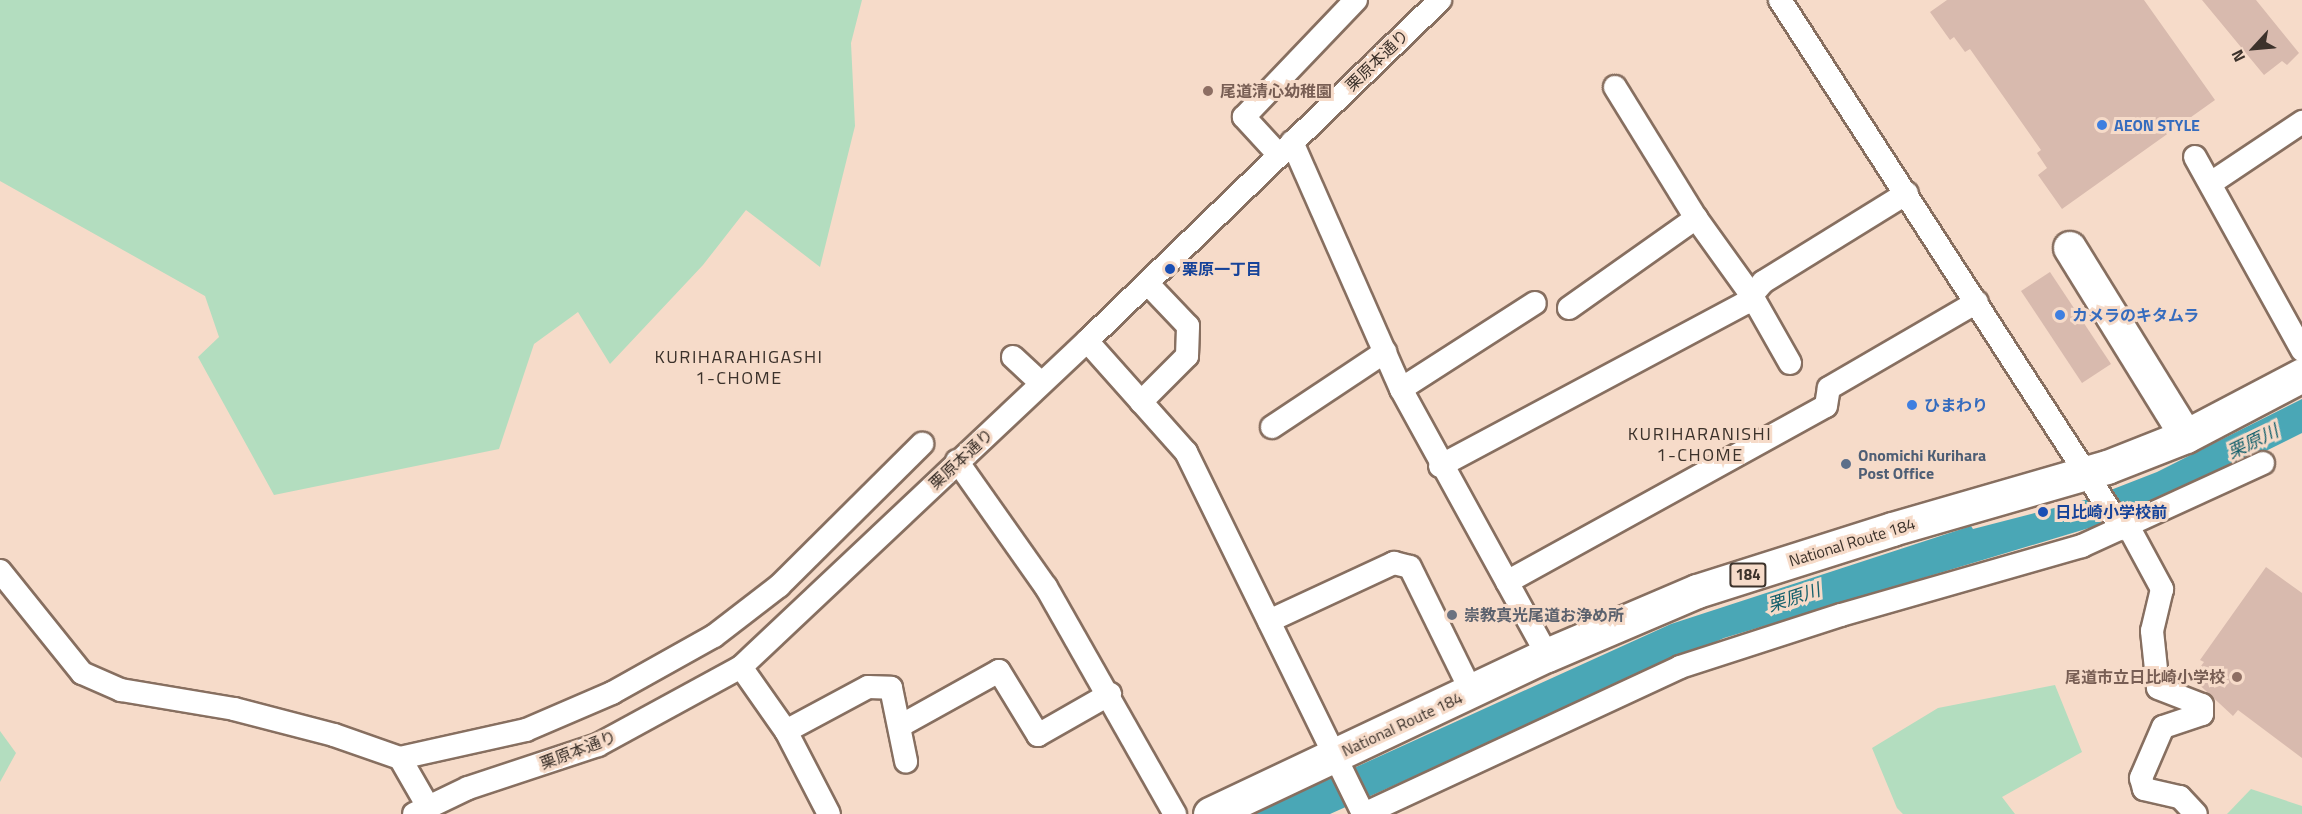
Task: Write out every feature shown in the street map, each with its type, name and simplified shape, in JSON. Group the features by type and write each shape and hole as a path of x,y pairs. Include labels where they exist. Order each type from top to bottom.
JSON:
{"highway":[{"name":"National Route 184","path":"1210,814 1338,764 1471,691 1697,591 1892,529 2092,481 2186,436 2302,375"}],"street":[{"path":"1356,0 1244,117 1286,149 1440,466 1507,582 1546,656"},
{"path":"1780,0 2162,589 2152,631 2158,688 2202,705 2202,714 2163,727 2141,778 2144,789 2180,796 2196,814"},
{"name":"栗原本通り","path":"421,809 598,745 741,667 789,626 957,461 1087,341 1286,149 1431,2"},
{"path":"1615,87 1696,218 1752,296 1790,363"},
{"path":"2302,122 2202,168 2302,350"},
{"path":"1440,466 1737,308 1752,296 1763,282 1906,194"},
{"path":"1569,308 1696,218"},
{"path":"2070,248 2186,436"},
{"path":"1141,402 1187,356 1188,326 1147,283"},
{"path":"1507,582 1826,406 1829,388 1977,302"},
{"path":"1401,389 1535,303"},
{"path":"1087,341 1186,452 1362,810 1645,681 1706,658 2082,546 2122,525 2263,463"},
{"path":"1272,427 1385,352"},
{"path":"1013,357 1041,383"},
{"path":"0,571 82,673 121,690 234,709 334,735 400,758 526,730 612,693 714,636 779,586 922,444"},
{"path":"957,461 1046,587 1110,694 1175,814"},
{"path":"1269,621 1394,563 1410,567 1471,691"},
{"path":"741,667 786,731 829,814"},
{"path":"900,726 999,671 1038,735 1110,694"},
{"path":"786,731 868,687 891,688 906,760"},
{"path":"400,758 421,809"}],"green space":[{"path":"0,0 862,0 851,43 855,126 820,267 746,210 703,265 610,364 578,312 534,344 499,449 274,495 198,357 219,337 205,296 0,181"},
{"path":"2055,685 2082,752 2002,797 2015,814 1903,814 1897,808 1872,748 1938,708"},
{"path":"0,731 16,753 0,782"},
{"path":"2251,789 2302,806 2302,814 2227,814"}],"water":[{"name":"栗原川","path":"2302,399 2302,433 2167,500 2099,525 1724,638 1330,814 1243,814 1254,809 1257,812 1671,624 1971,526 1973,529 2085,500 2157,472"}],"building":[{"name":"AEON STYLE","path":"1947,0 2144,0 2215,100 2062,209 2038,175 2047,168 2037,153 2041,150 1970,49 1965,52 1954,37 1950,40 1930,12"},
{"path":"2202,0 2256,0 2299,53 2287,65 2282,61 2264,75"},
{"path":"2050,272 2111,364 2082,383 2021,291"},
{"path":"2266,567 2302,593 2302,758 2238,710 2233,716 2192,678 2204,662 2200,660"}],"place":[{"name":"尾道清心幼稚園","path":"1208,91"},
{"name":"AEON STYLE","path":"2102,125"},
{"name":"栗原一丁目","path":"1170,269"},
{"name":"カメラのキタムラ","path":"2060,315"},
{"name":"ひまわり","path":"1912,405"},
{"name":"Onomichi Kurihara Post Office","path":"1846,464"},
{"name":"日比崎小学校前","path":"2043,512"},
{"name":"崇教真光尾道お浄め所","path":"1452,615"},
{"name":"尾道市立日比崎小学校","path":"2237,677"}],"district":[{"name":"KURIHARAHIGASHI 1-CHOME","path":"739,368"},
{"name":"KURIHARANISHI 1-CHOME","path":"1700,445"}]}
